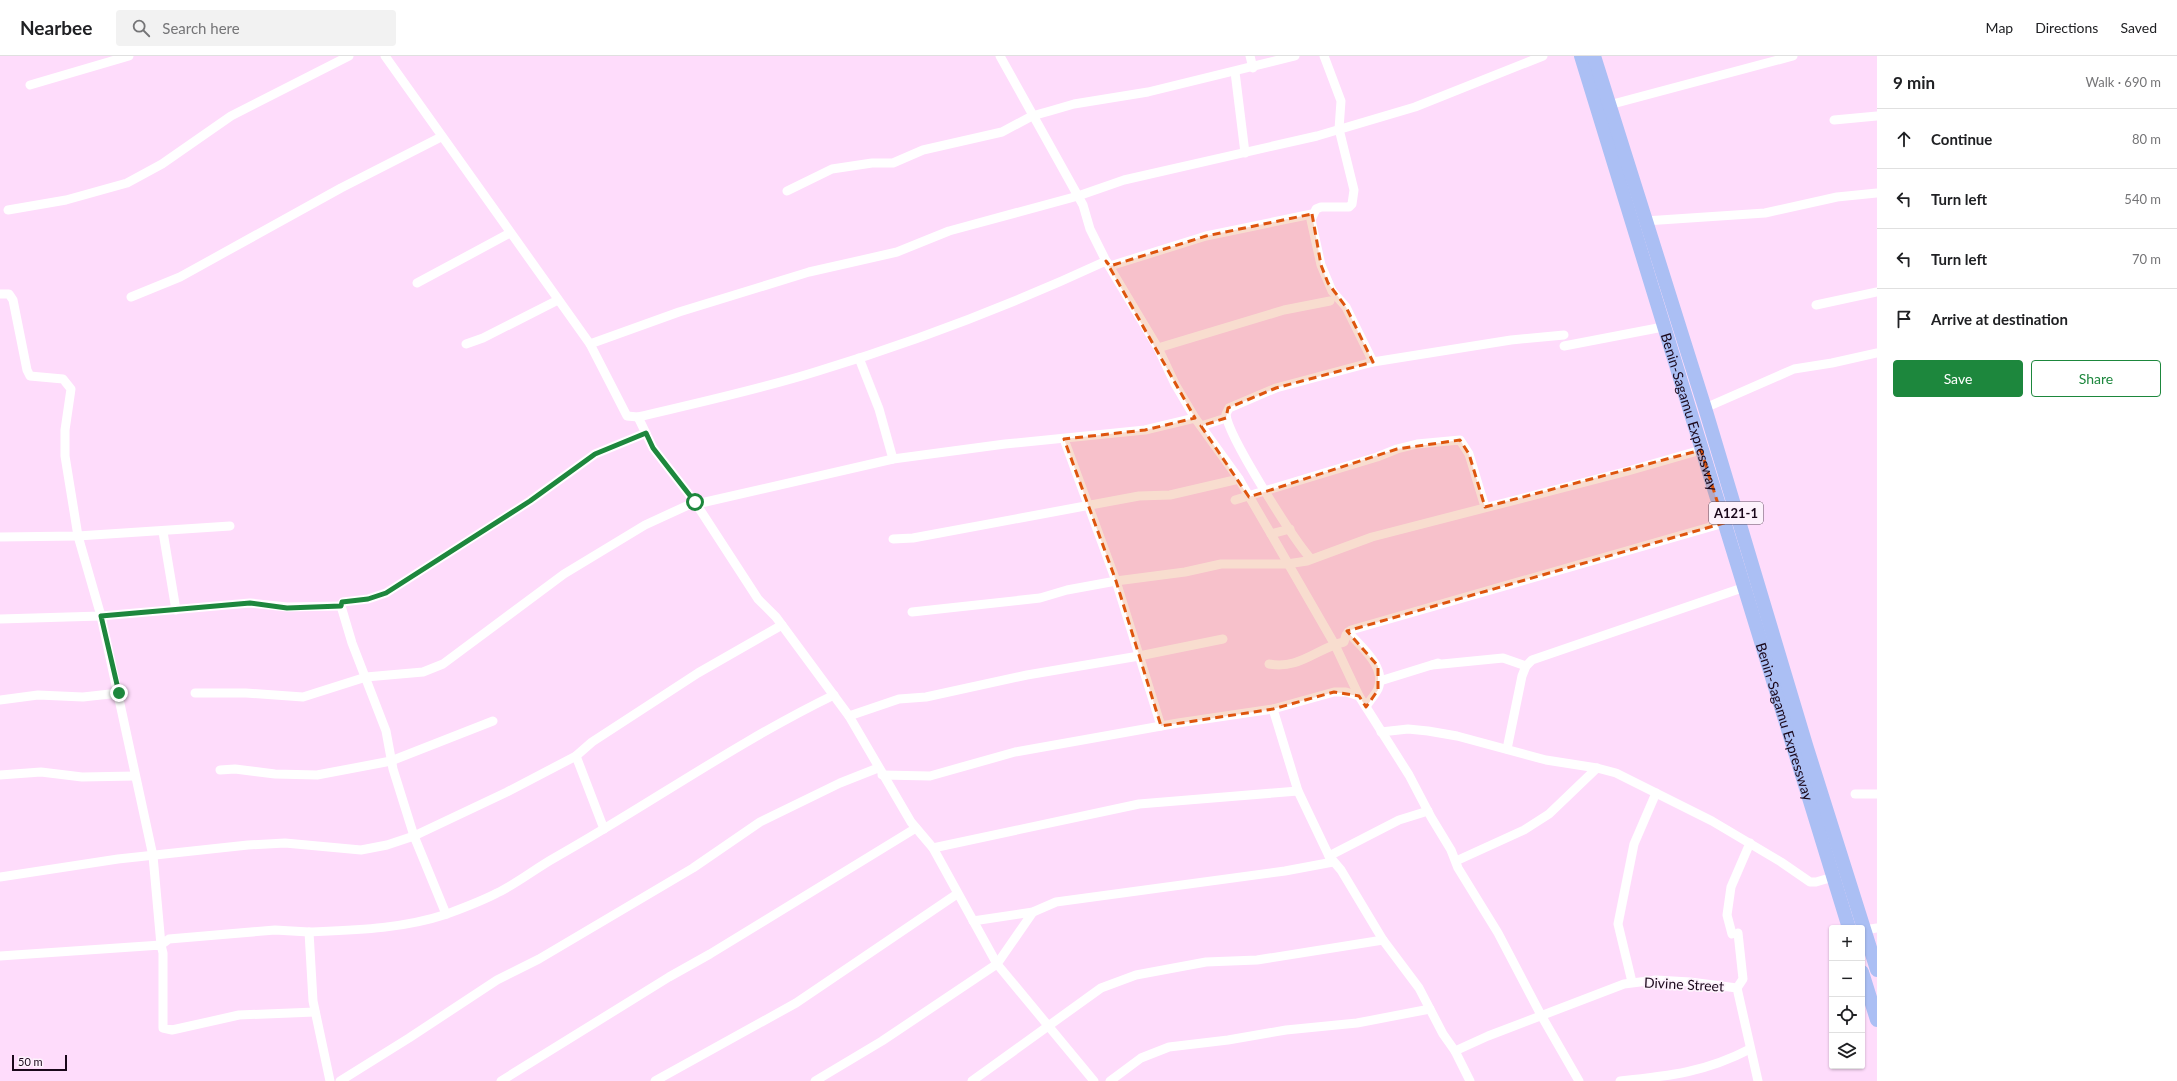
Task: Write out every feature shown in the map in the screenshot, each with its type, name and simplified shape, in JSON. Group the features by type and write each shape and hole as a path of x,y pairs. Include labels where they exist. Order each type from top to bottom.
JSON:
{"highway":[{"name":"Benin-Sagamu Expressway","path":"1581,56 1848,925"},
{"name":"A121-1","path":"1594,56 1705,408 1806,745 1871,929 1877,970"},
{"path":"1865,982 1877,1020"}],"street":[{"path":"30,85 129,56"},
{"path":"8,210 66,200 127,183 162,164 231,116 349,56"},
{"path":"385,56 441,137 590,344 628,416 638,418 751,390 859,358 992,311 1106,261"},
{"path":"1000,56 1032,116 1078,196 1090,229 1106,261 1158,348 1195,418 1239,479 1287,564 1339,643 1359,696 1380,732 1409,775 1456,861 1498,933 1541,1016 1579,1081"},
{"path":"1250,56 1253,68"},
{"path":"788,191 832,169 872,163 893,163 923,150 1002,132 1032,116 1074,104 1148,92 1253,68 1294,56"},
{"path":"1324,56 1341,101 1339,129 1354,190 1352,204 1345,208 1321,207 1316,209 1312,214 1311,220 1321,265 1328,283 1332,291 1346,307 1373,362"},
{"path":"590,344 679,312 809,272 897,252 949,231 1078,196 1124,180 1245,153 1339,129 1415,107 1543,56"},
{"path":"1609,105 1793,56"},
{"path":"1234,72 1245,153"},
{"path":"1834,120 1877,116"},
{"path":"131,297 180,277 341,188 441,137"},
{"path":"1645,221 1765,213 1837,197 1877,193"},
{"path":"1106,261 1110,266 1206,236 1312,214"},
{"path":"417,283 510,233"},
{"path":"1816,305 1877,292"},
{"path":"0,294 9,294 13,300 27,370 30,376 63,379 71,389 64,430 65,456 78,536 101,616 119,693 134,776 153,856 163,953 163,1028 172,1030 239,1015 315,1012"},
{"path":"466,344 558,300"},
{"path":"1158,348 1284,310 1330,301"},
{"path":"1564,346 1664,327"},
{"path":"1311,559 1297,543 1290,529 1235,440 1226,418 1229,408 1276,388 1373,362 1511,340 1564,335"},
{"path":"1705,408 1794,369 1832,363 1877,353"},
{"path":"859,358 879,409 893,459"},
{"path":"638,418 653,448 695,502 758,599 782,625 849,716 880,772 916,828 933,848 957,894 997,964 1094,1081"},
{"path":"195,694 246,693 303,697 366,677 423,672 443,664 564,574 645,525 695,502 701,503 893,459 1064,438 1145,430 1195,418"},
{"path":"1201,426 1226,418"},
{"path":"341,606 342,602 368,599 386,593 530,501 595,454 646,433"},
{"path":"1064,438 1087,505 1116,581 1161,726"},
{"path":"1235,500 1397,449 1460,440 1469,454 1485,507"},
{"path":"912,612 1040,598 1067,590 1116,581 1185,572 1221,564 1287,564 1311,559 1372,537 1701,450"},
{"path":"1235,500 1366,456"},
{"path":"893,539 913,538 1139,496 1170,495 1239,479"},
{"path":"1249,497 1265,490"},
{"path":"1235,500 1265,490"},
{"path":"1339,643 1348,632 1455,599 1724,523"},
{"path":"0,537 78,536 164,532 194,527 230,526"},
{"path":"1271,534 1290,529"},
{"path":"164,532 176,610"},
{"path":"1507,749 1522,676 1526,666 1538,656 1619,631 1745,587"},
{"path":"0,619 101,616 250,603 287,608 341,606"},
{"path":"341,606 352,643 386,731 391,760 414,836 446,914"},
{"path":"0,877 118,859 248,845 285,843 361,850 414,836 507,792 576,756 592,742 698,673 782,625"},
{"path":"1348,632 1378,666 1380,681 1378,690 1366,707"},
{"path":"849,716 899,699 926,697 1027,675 1139,656 1223,639"},
{"path":"1269,664 1285,666 1339,643 1347,643 1355,640"},
{"path":"1432,665 1502,658 1526,666"},
{"path":"1380,681 1450,659"},
{"path":"340,1081 410,1038 496,980 539,958 693,868 760,822 840,783 880,772 930,776 1015,752 1161,726 1273,709 1334,692 1346,692 1359,696"},
{"path":"0,700 38,696 83,697 119,693"},
{"path":"0,956 161,945 168,939 275,930 309,932 392,928 446,914 497,893 604,829 735,747 782,720 834,695"},
{"path":"1273,709 1298,791 1331,859 1341,870 1383,940 1419,988 1443,1034 1456,1051 1470,1081"},
{"path":"220,770 235,769 275,774 318,775 391,760 493,721"},
{"path":"1380,732 1408,729 1428,731 1507,749 1546,760 1616,772 1750,843 1810,882 1816,882 1833,877"},
{"path":"576,756 604,829"},
{"path":"1456,861 1524,830 1543,818 1598,768"},
{"path":"0,775 40,772 82,777 134,776"},
{"path":"933,848 1139,804 1298,791"},
{"path":"1632,982 1618,924 1634,844 1656,793"},
{"path":"1855,794 1877,794"},
{"path":"973,921 1033,912 1056,902 1285,871 1331,859 1399,820 1428,811"},
{"path":"501,1081 669,977 710,954 916,828"},
{"path":"1737,988 1743,979 1735,933 1727,915 1731,886 1750,843"},
{"path":"655,1081 796,1003 957,894"},
{"path":"815,1081 882,1041 997,964 1033,912"},
{"path":"309,932 315,1012 330,1081"},
{"path":"972,1081 1101,988 1136,975 1206,962 1257,960 1383,940"},
{"name":"Divine Street","path":"1456,1051 1488,1036 1598,992 1632,982 1690,982 1737,988 1758,1081"},
{"path":"1110,1081 1141,1058 1169,1047 1228,1040 1286,1030 1356,1023 1430,1009"},
{"path":"1620,1081 1666,1076 1699,1070 1724,1062 1750,1049"}],"highlighted area":[{"path":"1312,214 1321,265 1328,283 1346,307 1373,362 1276,388 1228,408 1226,418 1201,426 1249,497 1397,449 1460,440 1469,454 1485,507 1701,450 1724,523 1347,631 1378,666 1378,690 1366,707 1359,696 1334,692 1273,709 1161,726 1116,581 1064,439 1145,430 1195,418 1106,261 1110,266 1206,236"}],"route":[{"path":"119,693 101,616 250,603 287,608 341,606 342,602 368,599 386,593 530,501 595,454 646,433 653,448 695,502"}]}
